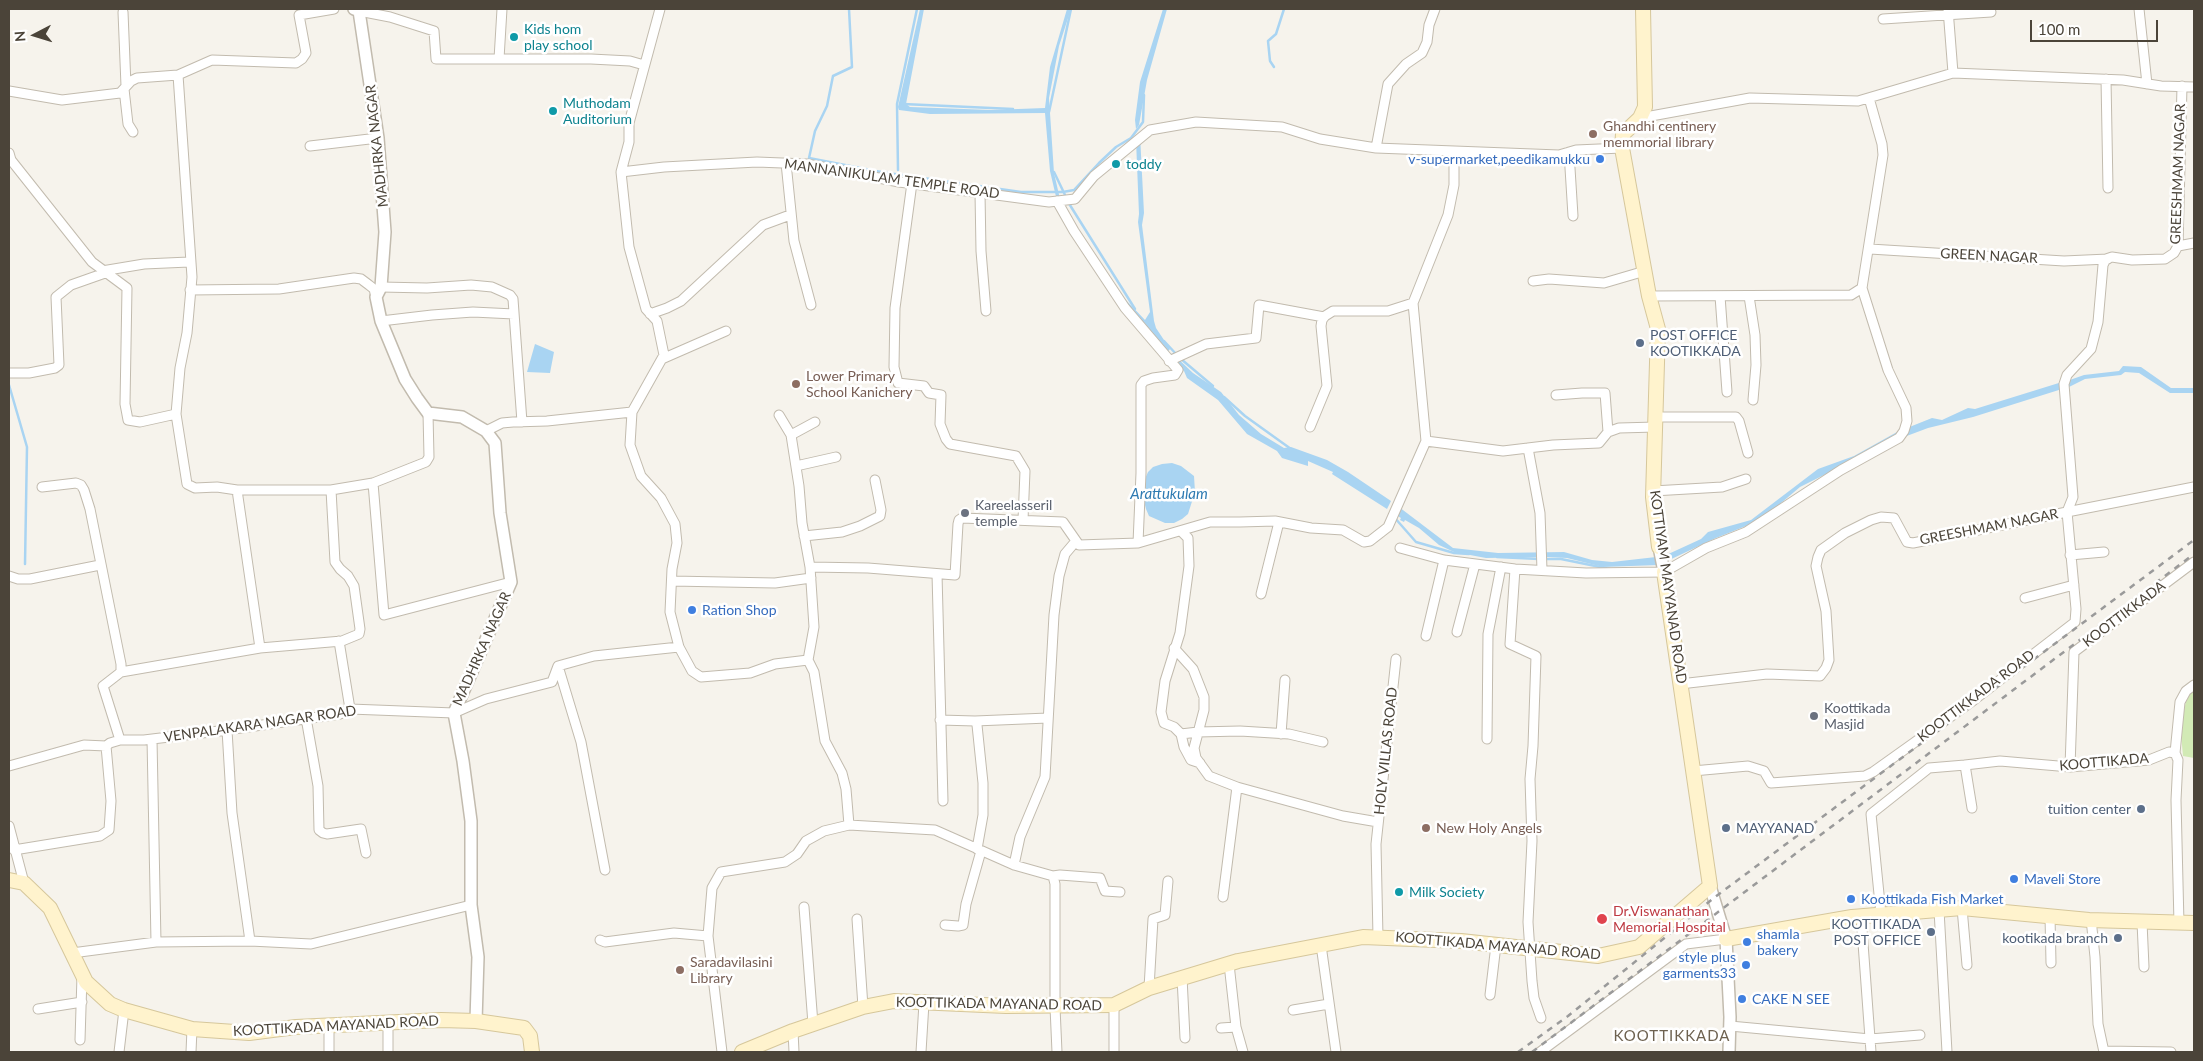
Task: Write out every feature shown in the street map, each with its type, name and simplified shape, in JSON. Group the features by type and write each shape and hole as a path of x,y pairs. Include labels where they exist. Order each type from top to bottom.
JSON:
{"main road":[{"path":"1622,148 1623,134 1640,118 1645,107 1643,9"},
{"name":"KOTTIYAM MAYYANAD ROAD","path":"1622,148 1649,296 1658,329 1654,491 1660,547"},
{"name":"KOTTIYAM MAYYANAD ROAD","path":"1664,572 1710,886"},
{"path":"9,880 24,883"},
{"name":"KOOTTIKADA MAYANAD ROAD","path":"24,883 50,908 86,982 110,1004 124,1010 192,1029 249,1033 329,1026 476,1021 524,1028 530,1036 532,1052"},
{"name":"KOOTTIKADA MAYANAD ROAD","path":"742,1052 793,1031 863,1007 894,1002 1055,1007 1114,1005 1149,988 1229,964 1363,937 1461,941 1598,956 1639,948 1710,886"},
{"path":"1726,939 1861,916 1962,908 2091,919 2179,924 2194,923"}],"street":[{"path":"9,91 62,100 120,92 137,78 178,75 212,60 296,63 306,53 299,12 334,9"},
{"path":"499,59 502,9"},
{"path":"660,9 629,123 629,142 621,172 629,247 646,308 657,322 664,355 632,412 630,445 641,476 661,498 675,524 677,542 670,612 678,645 692,671 701,677 750,673 774,664 808,660"},
{"path":"1435,9 1429,26 1427,42 1422,53 1406,64 1388,84 1376,148 1558,155 1576,150 1622,148"},
{"path":"2139,9 2147,84"},
{"path":"357,10 384,12 434,31 436,58 591,58 630,61 644,65"},
{"name":"MADHRKA NAGAR","path":"357,10 378,138 385,232 379,292 381,321 406,379 428,413"},
{"path":"122,12 128,124 133,132"},
{"path":"1948,12 1953,73"},
{"path":"1883,18 1948,12 1991,12"},
{"path":"1640,118 1750,98 1858,102 1953,73 2106,79 2194,87"},
{"path":"178,75 189,262 192,277 187,333 180,368 176,414 186,481 189,486 237,490 331,490 373,484 426,462 429,457 428,413 462,417 486,431 502,423 548,421 632,412"},
{"path":"2106,79 2108,188"},
{"name":"GREESHMAM NAGAR","path":"1680,684 1767,674 1820,676 1829,660 1826,611 1816,566 1818,557 1822,550 1846,533 1871,520 1881,517 1894,518 1907,542 1913,542 2067,512 2073,497 2064,384 2067,375 2090,349 2098,322 2103,265 2108,259 2165,259 2174,253 2178,246 2182,86"},
{"path":"1400,548 1444,560 1501,567 1542,568 1586,573 1664,572 1706,548 1746,532 1841,470 1893,443 1904,431 1907,421 1906,408 1888,370 1862,288 1870,249 1883,149 1869,98"},
{"name":"MANNANIKULAM TEMPLE ROAD","path":"621,172 692,165 808,164 912,184 1049,202 1075,199 1094,176 1150,130 1196,122 1282,127 1320,139 1376,148"},
{"path":"310,146 378,138"},
{"path":"810,567 868,568 955,575 959,520 962,518 1063,522 1079,545 1138,543 1162,534 1181,531 1210,522 1279,522 1311,528 1343,530 1364,542 1370,541 1388,527 1426,442 1413,303 1448,216 1454,185 1454,151"},
{"path":"1569,152 1574,216"},
{"path":"9,153 18,168 92,262 127,288 125,404 128,420 140,422 176,414"},
{"path":"786,163 794,241 811,305"},
{"path":"912,184 896,308 894,367 898,383 924,386 929,393 940,394 940,424 950,444 1016,456 1024,471 1023,520"},
{"path":"980,193 981,251 986,311"},
{"path":"1060,201 1074,231 1124,308 1178,370 1175,375 1153,378 1144,381 1141,385 1141,473 1138,543"},
{"path":"650,314 681,301 763,225 790,215"},
{"path":"2178,246 2194,243"},
{"name":"GREEN NAGAR","path":"1870,249 2064,261 2108,259"},
{"path":"9,373 29,373 55,368 58,365 56,297 72,285 104,272 144,264 189,262"},
{"path":"1533,281 1549,279 1604,283 1645,272"},
{"name":"MADHRKA NAGAR","path":"190,290 279,288 354,278 361,279 379,292"},
{"path":"379,292 471,285 492,287 510,295 513,299 522,422"},
{"path":"1649,296 1851,295 1862,288"},
{"path":"1720,296 1727,392"},
{"path":"1749,296 1755,335 1756,365 1753,400"},
{"path":"1310,427 1327,386 1321,326 1324,317 1332,311 1388,311 1413,303"},
{"path":"1169,361 1206,344 1256,338 1259,305 1324,317"},
{"path":"381,321 432,314 473,312 514,314"},
{"path":"662,359 726,331"},
{"path":"1556,396 1582,393 1605,394 1608,432"},
{"path":"779,415 791,435 804,536 810,567 814,627 808,660 814,672 825,741 842,773 846,789 848,825"},
{"path":"1426,442 1503,451 1599,443 1608,432 1618,428 1656,422 1736,417 1739,421 1748,453"},
{"path":"791,435 815,422"},
{"name":"MADHRKA NAGAR","path":"476,1021 478,957 471,905 471,822 454,713 511,582 500,512 495,443 486,431"},
{"path":"1528,448 1540,513 1542,568"},
{"path":"796,466 836,457"},
{"path":"804,536 842,532 880,516 881,510 875,480"},
{"path":"1654,491 1722,486 1746,480"},
{"path":"42,487 76,483 83,487 90,509 121,664 120,672"},
{"path":"373,484 384,615 511,582"},
{"path":"2025,598 2074,585 2067,512 2194,487"},
{"path":"237,490 260,648"},
{"path":"9,766 84,745 106,746 120,740 103,686 120,672 260,648 339,641 355,637 360,630 354,586 348,576 335,562 331,490"},
{"path":"1261,594 1279,522"},
{"path":"1181,531 1188,538 1190,566 1180,633 1165,681 1161,712 1164,723 1174,726 1181,734 1184,747 1191,760 1200,763"},
{"path":"1014,864 1020,837 1045,777 1054,614 1059,576 1065,554 1076,541"},
{"name":"KOTTIYAM MAYYANAD ROAD","path":"1660,547 1664,572"},
{"path":"2070,555 2104,552"},
{"path":"1426,636 1444,560"},
{"name":"KOOTTIKKADA","path":"2070,767 2074,652 2194,562"},
{"path":"1458,632 1475,564"},
{"path":"9,576 18,579 30,579 100,565"},
{"path":"1488,739 1488,634 1501,567"},
{"path":"1515,568 1510,644 1536,656 1530,779 1532,841 1528,922 1534,998 1541,1018"},
{"path":"937,574 943,801"},
{"path":"672,581 775,583 811,578"},
{"name":"KOOTTIKKADA ROAD","path":"1694,772 1748,766 1764,771 1771,783 1865,776 1974,700 2075,622 2074,585"},
{"path":"339,641 350,709"},
{"path":"605,870 581,742 558,666 594,656 678,645"},
{"path":"1174,648 1193,670 1204,697 1204,710 1194,748 1200,763 1209,776 1237,787 1343,816 1378,822"},
{"name":"HOLY VILLAS ROAD","path":"1378,937 1376,844 1396,659"},
{"name":"VENPALAKARA NAGAR ROAD","path":"120,740 152,740 227,730 340,714 350,709 454,713 486,699 552,682 558,666"},
{"path":"1281,734 1285,680"},
{"path":"2179,924 2176,800 2178,760 2175,753 2180,702 2186,691 2194,685"},
{"path":"306,718 318,786 319,830 327,834 361,830 366,853"},
{"path":"940,720 975,721 1048,718"},
{"path":"945,925 958,926 963,924 979,850 983,815 983,783 978,729 975,721"},
{"path":"227,730 232,813 250,941"},
{"path":"1181,734 1240,731 1281,734 1323,742"},
{"path":"152,740 156,942"},
{"path":"14,850 100,836 109,830 111,801 106,746"},
{"name":"KOOTTIKADA","path":"1965,764 2000,761 2070,767 2149,760 2169,752 2175,753"},
{"path":"1881,914 1872,814 1929,768 1965,764 1972,808"},
{"path":"1223,896 1237,787"},
{"path":"722,1052 708,936 712,888 721,872 785,862 797,854 806,841 824,831 848,825 935,830 1014,864 1053,876 1100,878 1105,891 1120,892"},
{"path":"9,826 24,883"},
{"path":"1053,876 1055,884 1057,1052"},
{"path":"1149,988 1154,919 1165,915 1168,881"},
{"name":"KOTTIYAM MAYYANAD ROAD","path":"1710,886 1726,939 1730,1026 1729,1052"},
{"path":"72,954 156,942 250,941 311,944 471,905"},
{"path":"804,907 813,1024"},
{"path":"1962,908 1967,965"},
{"path":"1939,910 1947,1052"},
{"path":"1861,916 1871,1052"},
{"path":"2050,916 2051,963"},
{"path":"857,919 863,1007"},
{"path":"2091,919 2098,1024 2104,1052 2171,1052"},
{"path":"2142,922 2144,967"},
{"path":"600,940 605,942 674,933 708,936"},
{"path":"1542,1052 1686,944 1726,939"},
{"path":"1321,945 1336,1052"},
{"path":"1490,995 1496,945"},
{"path":"1229,964 1236,1027 1243,1052"},
{"path":"80,1040 82,973"},
{"path":"1182,977 1185,1038"},
{"path":"38,1008 82,1002"},
{"path":"921,1052 924,1003"},
{"path":"1293,1010 1329,1004"},
{"path":"1114,1005 1114,1052"},
{"path":"119,1052 124,1010"},
{"path":"388,1023 388,1052"},
{"path":"329,1026 329,1052"},
{"path":"1730,1026 1870,1039 1920,1035"},
{"path":"1221,1028 1236,1027"},
{"path":"191,1052 192,1029"},
{"path":"793,1031 794,1052"}],"green space":[{"path":"2194,689 2194,758 2183,756 2180,724 2187,698"}],"water":[{"path":"920,9 924,9 906,104 910,107 991,110 1045,108 1050,67 1067,9 1071,9 1059,46 1049,98 1054,173 1060,199 1057,201 1050,171 1045,113 930,114 899,110 898,107"},
{"path":"1163,9 1167,9 1147,80 1139,125 1136,129 1135,120 1140,82"},
{"path":"1140,135 1144,213 1142,225 1154,321 1156,328 1170,349 1166,354 1109,288 1063,222 1058,205 1094,259 1124,298 1145,320 1150,312 1138,222 1136,140"},
{"path":"535,344 554,352 550,373 527,372"},
{"path":"1172,353 1193,373 1221,392 1239,415 1261,434 1284,448 1291,447 1327,460 1348,472 1391,501 1387,509 1332,474 1333,472 1308,461 1308,466 1282,458 1277,451 1247,434 1218,400 1187,378 1184,371 1169,361"},
{"path":"2123,366 2141,367 2171,388 2194,388 2194,393 2170,393 2139,373 2125,372 2121,375 2085,379 2067,388 2067,381 2084,375 2119,371"},
{"path":"2062,382 2062,389 1973,417 1928,428 1888,443 1800,487 1761,520 1716,538 1665,562 1664,556 1701,539 1708,532 1751,520 1818,469 1854,456 1897,432 1932,418 1942,420 1968,408 1975,409"},
{"name":"Arattukulam","path":"1172,463 1181,466 1194,476 1195,492 1188,514 1174,523 1165,523 1149,516 1144,501 1145,479 1153,467"},
{"path":"1395,504 1453,548 1498,553 1564,552 1592,560 1612,562 1656,557 1659,565 1603,567 1567,558 1486,558 1454,552 1439,545 1419,528 1405,520 1404,522 1400,520 1401,518 1390,511"}],"waterway":[{"path":"849,9 852,67 833,76 827,106 815,131 809,158 881,172 1021,192 1063,192 1074,190 1116,147 1131,138 1143,122 1144,95"},
{"path":"898,170 897,104 917,9"},
{"path":"1049,112 1071,9"},
{"path":"1274,67 1270,61 1268,41 1276,34 1284,9"},
{"path":"903,104 1013,109"},
{"path":"1054,172 1066,197"},
{"path":"1068,202 1135,309"},
{"path":"1164,341 1177,355"},
{"path":"1181,359 1213,386"},
{"path":"9,385 27,447 25,564"},
{"path":"1224,397 1245,416 1291,449"},
{"path":"1394,517 1416,542 1454,553 1469,554"},
{"path":"1497,557 1539,559"},
{"path":"1544,559 1561,559 1610,569"}],"railway":[{"path":"1518,1052 1568,1016 1715,897 2194,540"},
{"path":"1532,1052 2194,554"}],"place":[{"name":"Kids hom play school","path":"514,37"},
{"name":"Muthodam Auditorium","path":"553,111"},
{"name":"Ghandhi centinery memmorial library","path":"1593,134"},
{"name":"v-supermarket,peedikamukku","path":"1600,159"},
{"name":"toddy","path":"1116,164"},
{"name":"POST OFFICE KOOTIKKADA","path":"1640,343"},
{"name":"Lower Primary School Kanichery","path":"796,384"},
{"name":"Kareelasseril temple","path":"965,513"},
{"name":"Ration Shop","path":"692,610"},
{"name":"Koottikada Masjid","path":"1814,716"},
{"name":"tuition center","path":"2141,809"},
{"name":"New Holy Angels","path":"1426,828"},
{"name":"MAYYANAD","path":"1726,828"},
{"name":"Maveli Store","path":"2014,879"},
{"name":"Milk Society","path":"1399,892"},
{"name":"Koottikada Fish Market","path":"1851,899"},
{"name":"Dr.Viswanathan Memorial Hospital","path":"1602,919"},
{"name":"KOOTTIKADA POST OFFICE","path":"1931,932"},
{"name":"kootikada branch","path":"2118,938"},
{"name":"shamla bakery","path":"1747,942"},
{"name":"style plus garments33","path":"1746,965"},
{"name":"Saradavilasini Library","path":"680,970"},
{"name":"CAKE N SEE","path":"1742,999"}],"district":[{"name":"KOOTTIKKADA","path":"1672,1036"}]}
